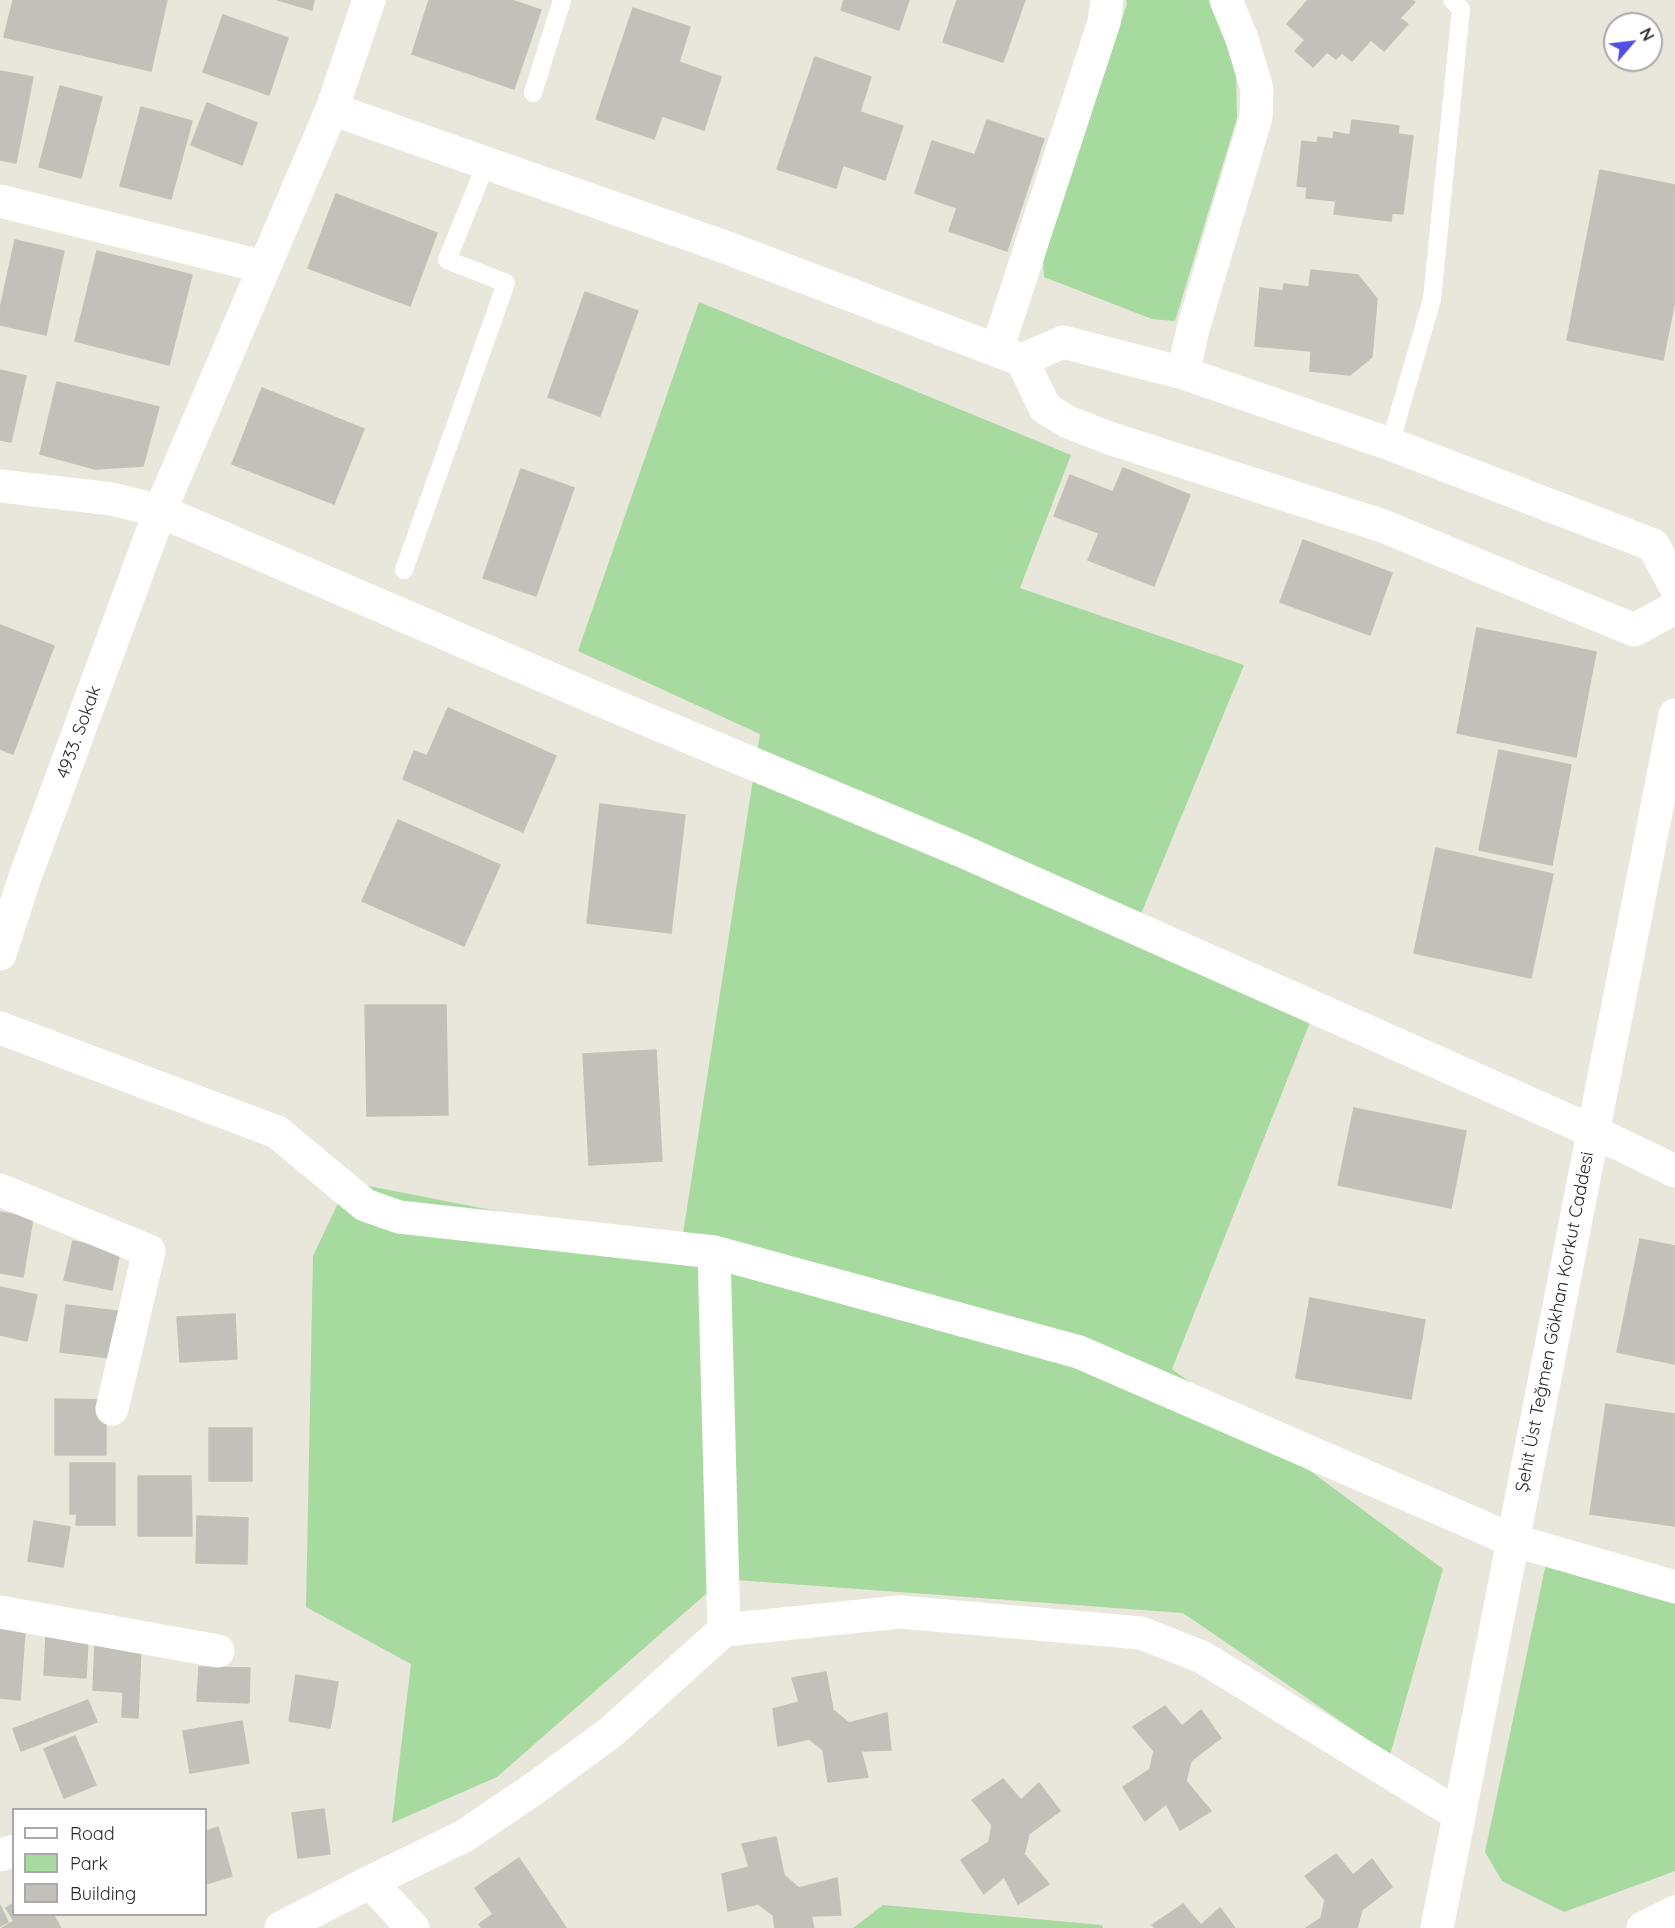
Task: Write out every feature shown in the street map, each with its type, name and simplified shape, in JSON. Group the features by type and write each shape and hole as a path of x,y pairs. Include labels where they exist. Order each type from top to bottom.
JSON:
{"street":[{"name":"4933. Sokak","path":"0,954 28,869 160,511 332,109 369,0"},
{"path":"1009,355 1104,22 1107,0"},
{"path":"1183,373 1193,329 1256,117 1257,89 1242,39 1226,0"},
{"path":"332,109 725,247 1009,355 1063,342 1183,373 1390,444 1653,546 1675,586"},
{"path":"0,201 264,267"},
{"path":"1009,355 1045,408 1068,422 1109,438 1383,526 1634,630 1675,608"},
{"path":"0,486 112,499 160,511 589,695 962,851 1592,1131 1675,1172"},
{"name":"Şehit Üst Teğmen Gökhan Korkut Caddesi","path":"1437,1928 1675,715"},
{"path":"0,1028 277,1132 365,1205 399,1217 714,1252 1079,1352 1512,1540 1675,1587"},
{"path":"0,1190 149,1251 112,1409"},
{"path":"714,1252 724,1630"},
{"path":"0,1612 218,1651"},
{"path":"281,1928 464,1836 536,1788 610,1732 724,1630 900,1612 1142,1633 1202,1657 1459,1815"},
{"path":"370,1882 413,1928"},
{"path":"1643,1928 1675,1912"}],"lane":[{"path":"533,93 562,0"},
{"path":"1390,444 1432,299 1461,9 1452,0"},
{"path":"404,570 506,283 447,260 486,164"}],"green space":[{"path":"1126,0 1213,0 1236,74 1237,118 1175,321 1152,319 1044,277 1043,260 1127,4"},
{"path":"699,302 1071,455 1020,588 1244,665 1138,921 1317,1005 1172,1369 1443,1569 1390,1755 1183,1613 723,1579 497,1777 392,1823 411,1664 306,1607 313,1256 348,1182 681,1247 760,734 578,651"},
{"path":"1548,1554 1675,1599 1675,1871 1564,1912 1502,1881 1485,1852"},
{"path":"883,1905 1102,1925 1103,1928 853,1928"}],"building":[{"path":"13,0 167,0 151,71 4,37"},
{"path":"278,0 314,0 312,10"},
{"path":"429,0 511,0 541,10 514,89 412,54"},
{"path":"844,0 909,0 899,30 841,10"},
{"path":"957,0 1025,0 1003,62 943,42"},
{"path":"1308,0 1412,0 1415,2 1400,18 1408,24 1384,51 1371,40 1352,61 1342,53 1336,59 1327,52 1313,67 1295,51 1305,40 1287,24"},
{"path":"633,8 690,27 679,62 721,77 704,130 662,116 654,139 596,119"},
{"path":"223,15 288,38 269,95 203,72"},
{"path":"815,57 871,77 860,112 903,126 885,180 843,165 836,188 777,169"},
{"path":"0,71 33,77 16,163 0,160"},
{"path":"60,86 102,97 81,178 39,167"},
{"path":"207,103 257,123 242,165 191,145"},
{"path":"141,107 192,121 171,199 120,186"},
{"path":"987,120 1044,139 1007,251 949,231 957,208 915,193 932,141 975,155"},
{"path":"1352,120 1399,126 1398,134 1413,136 1403,214 1392,213 1391,221 1334,214 1336,201 1306,198 1307,187 1297,186 1302,141 1317,143 1318,137 1333,139 1334,132 1350,135"},
{"path":"1600,170 1675,185 1675,300 1663,360 1567,340"},
{"path":"336,194 437,233 410,306 308,268"},
{"path":"15,240 64,251 46,335 0,325 0,309"},
{"path":"97,251 192,275 169,365 75,341"},
{"path":"1311,270 1358,275 1377,299 1372,357 1350,375 1310,371 1311,351 1255,346 1260,288 1283,291 1284,284 1309,287"},
{"path":"585,292 638,311 600,416 548,397"},
{"path":"0,370 26,376 11,442 0,440"},
{"path":"57,382 159,407 143,466 95,469 40,454"},
{"path":"262,388 364,429 334,504 232,464"},
{"path":"1123,468 1190,495 1154,586 1088,560 1099,533 1054,516 1070,475 1113,492"},
{"path":"521,469 574,488 536,596 483,578"},
{"path":"1303,540 1392,573 1370,635 1280,602"},
{"path":"0,625 54,646 13,754 0,749"},
{"path":"1477,628 1596,652 1576,757 1457,733"},
{"path":"448,708 556,756 523,832 403,779 414,751 427,756"},
{"path":"1499,750 1571,765 1552,865 1479,850"},
{"path":"600,804 685,815 671,933 587,923"},
{"path":"398,820 500,865 464,946 362,901"},
{"path":"1436,848 1553,874 1531,978 1414,953"},
{"path":"365,1005 446,1005 448,1115 367,1116"},
{"path":"656,1050 662,1161 589,1165 583,1054"},
{"path":"1354,1108 1466,1131 1451,1208 1338,1185"},
{"path":"0,1212 33,1218 23,1277 0,1273"},
{"path":"1640,1239 1675,1246 1675,1364 1617,1352"},
{"path":"73,1241 120,1251 112,1290 64,1280"},
{"path":"0,1287 37,1295 27,1341 0,1335"},
{"path":"1310,1298 1425,1320 1411,1399 1296,1378"},
{"path":"66,1305 125,1312 119,1359 60,1352"},
{"path":"235,1314 237,1359 180,1362 177,1317"},
{"path":"55,1399 106,1400 106,1455 55,1455"},
{"path":"1606,1404 1675,1414 1675,1526 1590,1514"},
{"path":"209,1428 252,1428 252,1481 209,1481"},
{"path":"70,1463 115,1463 115,1525 76,1525 77,1514 70,1514"},
{"path":"138,1476 191,1476 192,1536 138,1536"},
{"path":"197,1516 248,1518 247,1564 196,1563"},
{"path":"34,1521 70,1527 63,1567 28,1561"},
{"path":"0,1627 25,1630 20,1700 0,1698"},
{"path":"46,1637 88,1639 86,1678 44,1675"},
{"path":"95,1644 141,1646 138,1718 122,1717 123,1692 93,1690"},
{"path":"199,1667 250,1668 249,1703 197,1701"},
{"path":"826,1672 833,1710 849,1723 887,1713 891,1750 861,1751 868,1777 828,1782 823,1750 809,1739 778,1746 773,1709 799,1702 792,1678"},
{"path":"296,1675 338,1682 330,1728 289,1721"},
{"path":"88,1700 97,1722 21,1751 13,1729"},
{"path":"1165,1706 1182,1726 1201,1710 1221,1738 1191,1761 1186,1781 1211,1811 1180,1830 1166,1804 1145,1821 1123,1787 1150,1769 1154,1751 1133,1727"},
{"path":"242,1721 249,1763 190,1773 183,1731"},
{"path":"75,1736 96,1785 64,1798 44,1749"},
{"path":"1003,1779 1021,1800 1039,1783 1060,1811 1029,1834 1024,1854 1049,1884 1018,1904 1004,1877 984,1894 961,1860 989,1842 992,1825 972,1800"},
{"path":"324,1809 330,1854 298,1858 292,1813"},
{"path":"218,1827 232,1876 207,1884 207,1831"},
{"path":"776,1837 784,1875 799,1888 837,1878 841,1915 811,1916 814,1928 775,1928 773,1915 758,1904 728,1911 722,1874 749,1867 742,1844"},
{"path":"1336,1854 1353,1875 1372,1859 1392,1887 1362,1910 1357,1928 1306,1928 1321,1918 1325,1900 1305,1876"},
{"path":"519,1858 566,1928 482,1928 479,1924 493,1914 475,1888"},
{"path":"12,1904 12,1916 54,1916 61,1928 2,1928 14,1921 6,1908"},
{"path":"1183,1904 1201,1925 1220,1908 1235,1928 1155,1928 1152,1925"},
{"path":"0,1905 8,1922 0,1926"}]}
